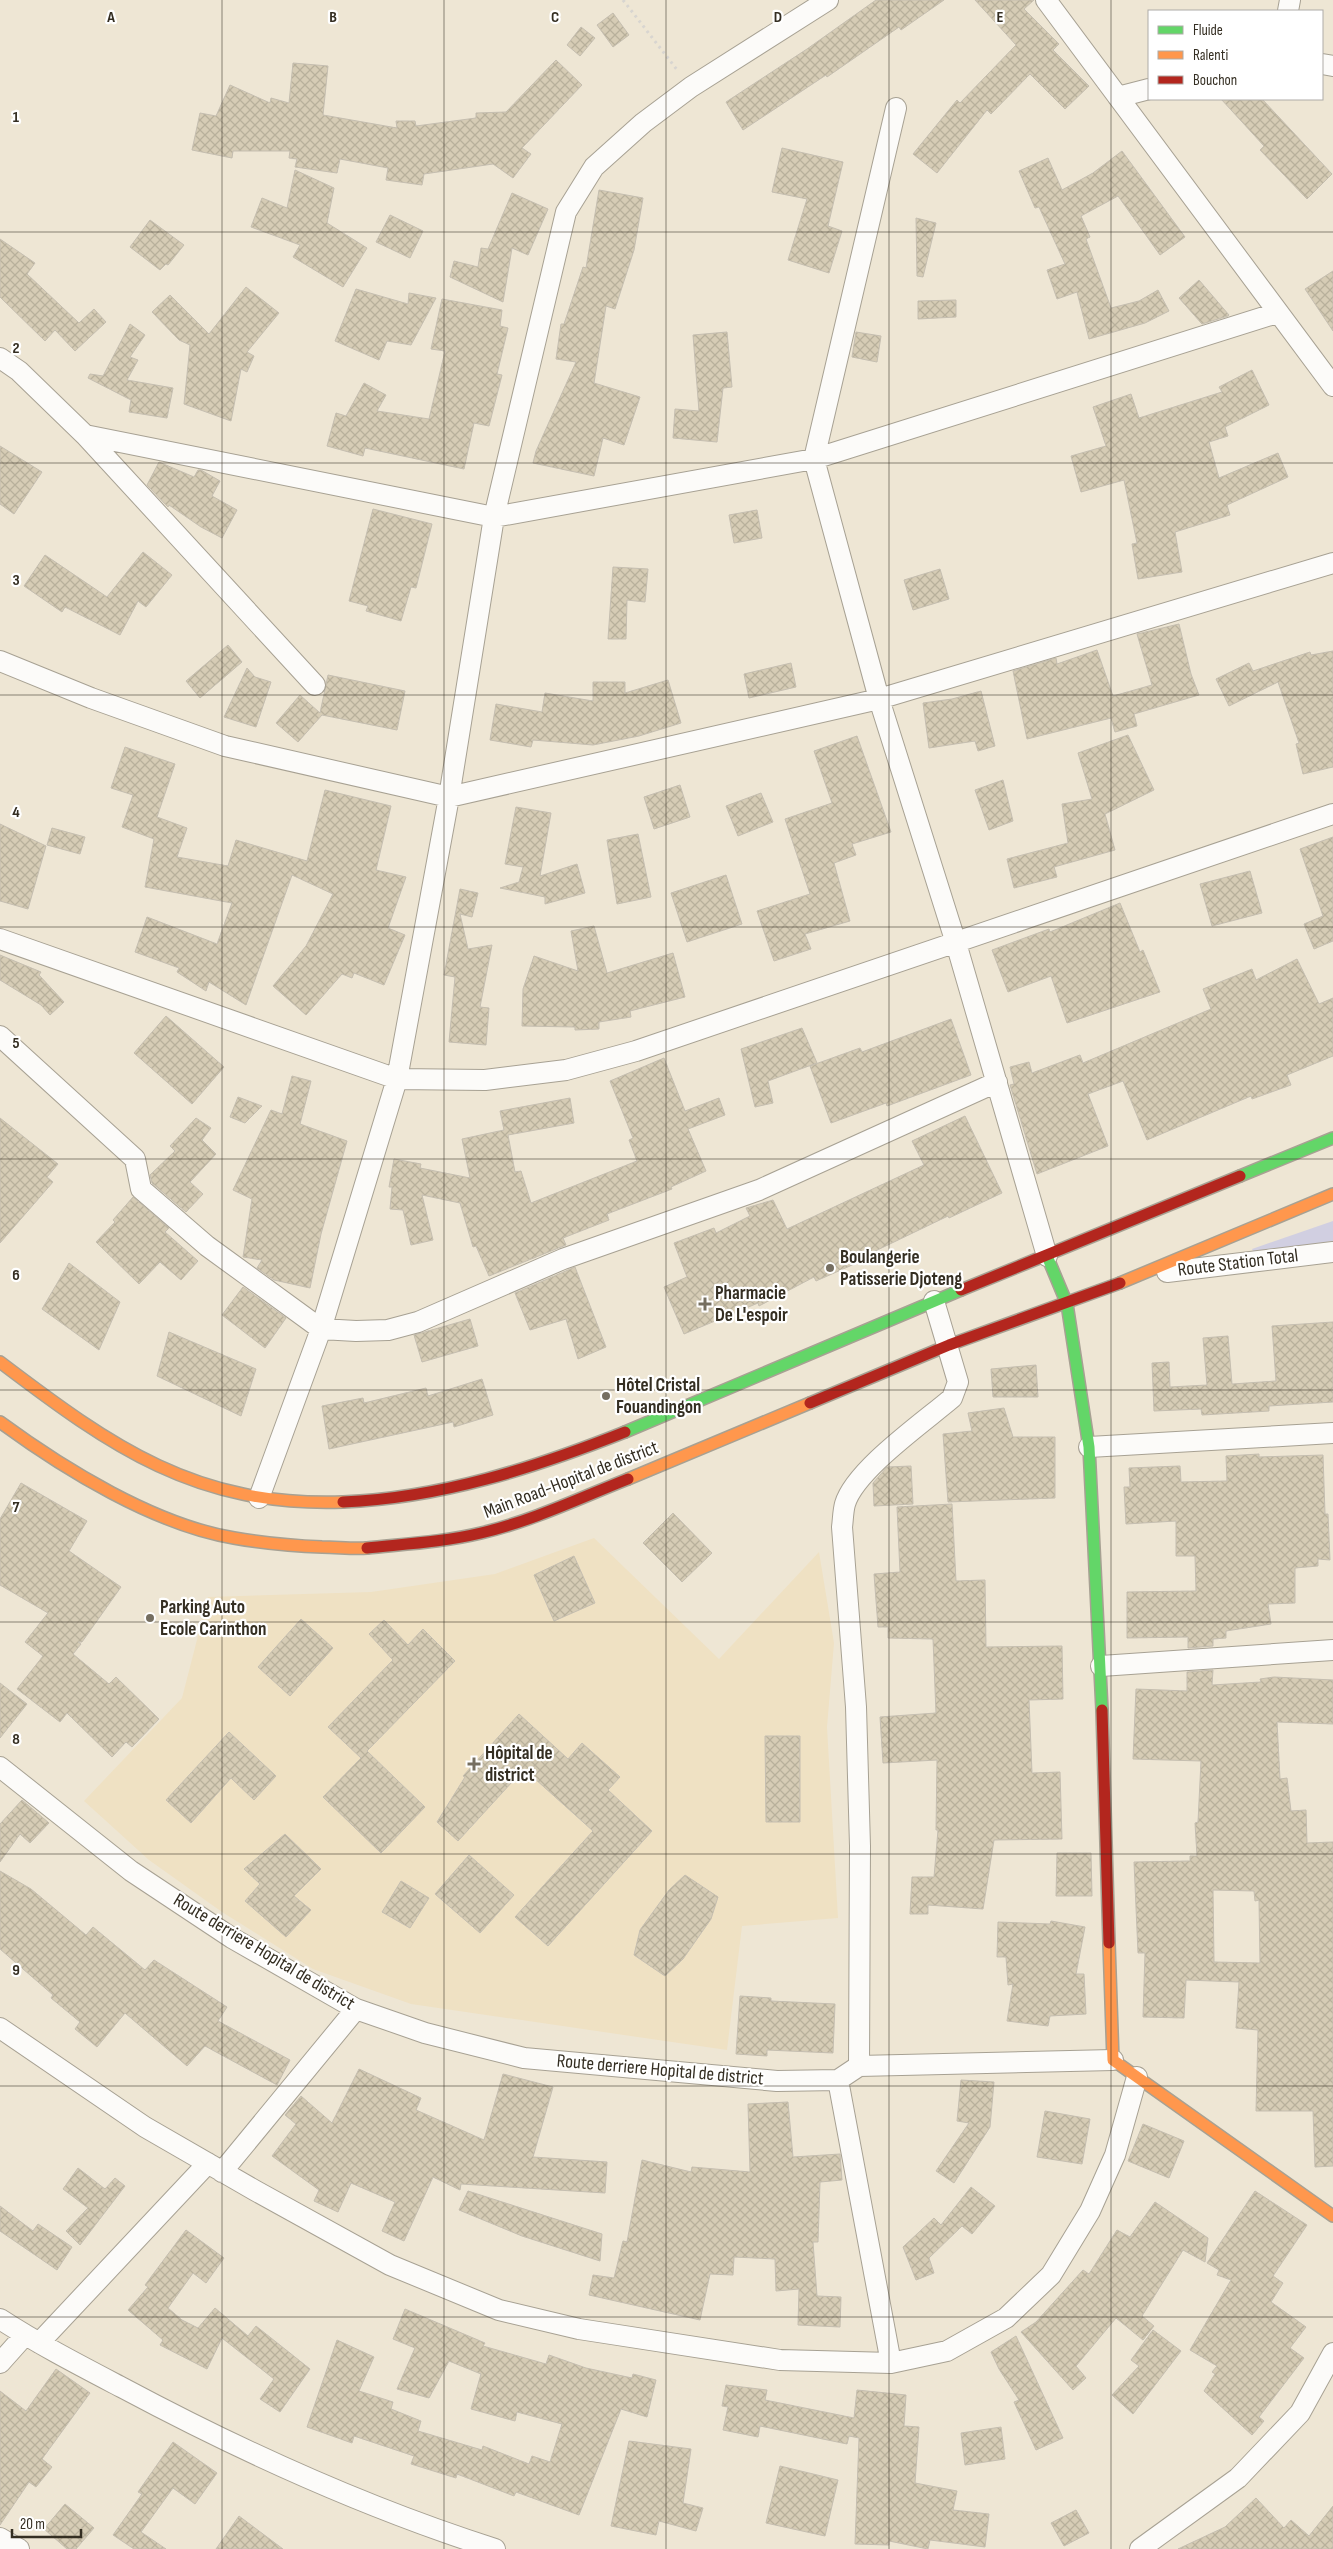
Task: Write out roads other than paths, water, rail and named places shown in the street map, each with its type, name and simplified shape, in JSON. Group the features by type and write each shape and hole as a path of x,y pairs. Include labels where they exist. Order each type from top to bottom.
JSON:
{"main road":[{"name":"Main Road-Hopital de district","path":"0,1362 91,1430 188,1486 259,1498 335,1502 411,1497 487,1482 577,1451 934,1301 1333,1138"},
{"name":"Main Road-Hopital de district","path":"0,1422 29,1443 121,1497 233,1538 302,1546 373,1547 423,1543 482,1532 566,1504 949,1345 1143,1275 1333,1194"},
{"path":"1047,1256 1067,1304 1089,1447 1101,1666 1113,2060 1333,2216"}],"street":[{"path":"259,1498 321,1329 397,1079 449,797 494,518 566,212 594,167 643,123 691,87 828,0"},
{"path":"1049,2 1277,313 1333,386"},
{"path":"1118,97 1148,89"},
{"path":"896,108 814,459 879,699 956,943 1047,1256"},
{"path":"85,436 494,518 814,459 1277,313"},
{"path":"0,358 18,372 85,436 316,685"},
{"path":"0,661 91,698 225,746 449,797 879,699 1333,563"},
{"path":"0,939 397,1079 486,1080 566,1070 636,1051 1333,814"},
{"path":"0,1036 135,1159 142,1189 207,1246 321,1329 388,1330 418,1322 562,1260 759,1190 997,1082"},
{"name":"Route Station Total","path":"1143,1275 1333,1252"},
{"path":"859,2066 860,1846 856,1707 842,1527 845,1503 858,1480 875,1463 952,1398 958,1382 949,1345 934,1301"},
{"path":"1089,1447 1333,1433"},
{"path":"1101,1666 1333,1650"},
{"name":"Route derriere Hopital de district","path":"0,1766 131,1871 232,1938 356,2009 425,2033 524,2058 777,2081 838,2080"},
{"path":"0,2363 32,2339 215,2168 356,2009"},
{"path":"0,2028 145,2126 215,2168 390,2265 499,2310 579,2329 780,2360 891,2363 947,2351 1006,2318 1052,2275 1090,2211 1115,2154 1138,2077"},
{"path":"891,2363 838,2080 859,2066 1113,2060"},
{"path":"0,2319 32,2339 190,2424 304,2476 456,2537 494,2549"},
{"path":"1140,2549 1238,2478 1300,2413 1333,2353"},
{"path":"0,2538 19,2549"}],"place":[{"name":"Boulangerie Patisserie Djoteng","path":"830,1268"},
{"name":"Pharmacie De L'espoir","path":"705,1304"},
{"name":"Hôtel Cristal Fouandingon","path":"606,1396"},
{"name":"Parking Auto Ecole Carinthon","path":"150,1618"},
{"name":"Hôpital de district","path":"474,1764"}]}
